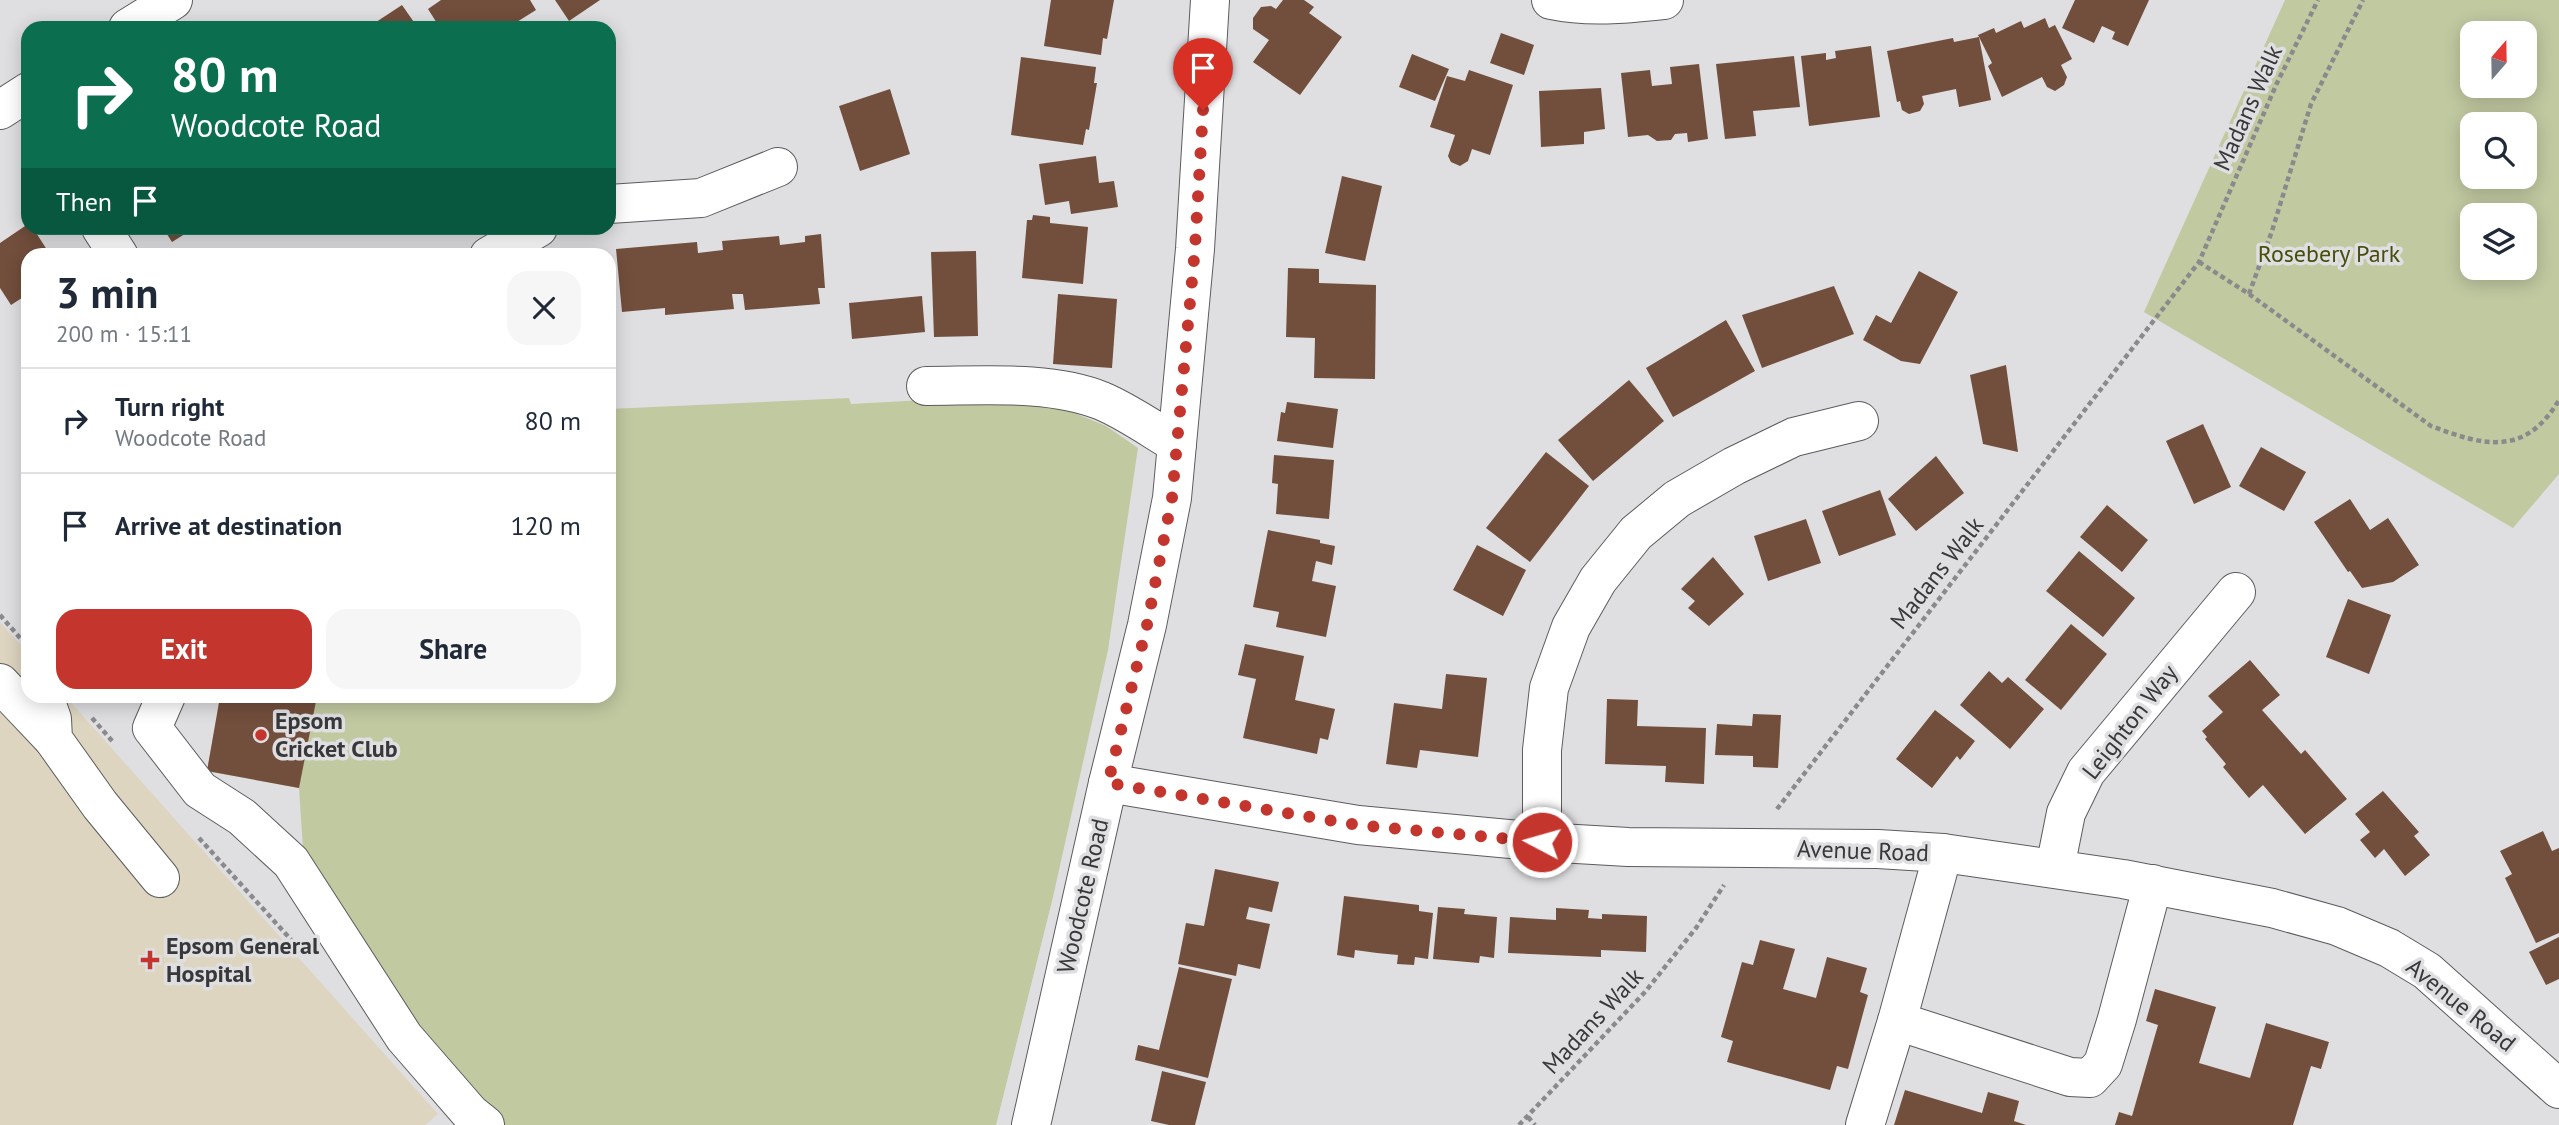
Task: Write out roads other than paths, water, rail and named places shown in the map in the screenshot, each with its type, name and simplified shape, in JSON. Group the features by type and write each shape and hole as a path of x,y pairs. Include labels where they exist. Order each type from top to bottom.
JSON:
{"main road":[{"path":"139,21 173,0"},
{"name":"Woodcote Road","path":"1031,1125 1108,783 1147,625 1172,498 1195,248 1210,0"},
{"path":"1551,0 1573,4 1623,4 1664,0"},
{"path":"616,204 701,198 778,167"},
{"path":"503,248 526,235"},
{"path":"926,386 1034,386 1102,401 1177,444"},
{"path":"1542,842 1542,750 1549,688 1571,627 1598,580 1636,533 1677,499 1734,466 1794,437 1859,421"},
{"name":"Leighton Way","path":"2055,868 2066,813 2086,772 2236,592"},
{"path":"0,657 21,673"},
{"path":"0,683 53,739 100,804 160,878"},
{"path":"46,703 52,719 53,739"},
{"path":"163,703 152,728 200,790 242,817 291,862 404,1037 470,1113 485,1125"},
{"name":"Avenue Road","path":"1108,783 1358,825 1542,842 1628,847 1878,849 1943,853 2152,884 2272,908 2337,926 2389,948 2427,971 2559,1089"},
{"path":"1865,1125 1943,853"},
{"path":"1897,1021 2070,1077 2090,1078 2103,1064 2152,884"}],"place":[{"name":"Epsom Cricket Club","path":"261,735"},
{"name":"Epsom General Hospital","path":"150,960"}],"park label":[{"name":"Rosebery Park","path":"2329,254"}]}
